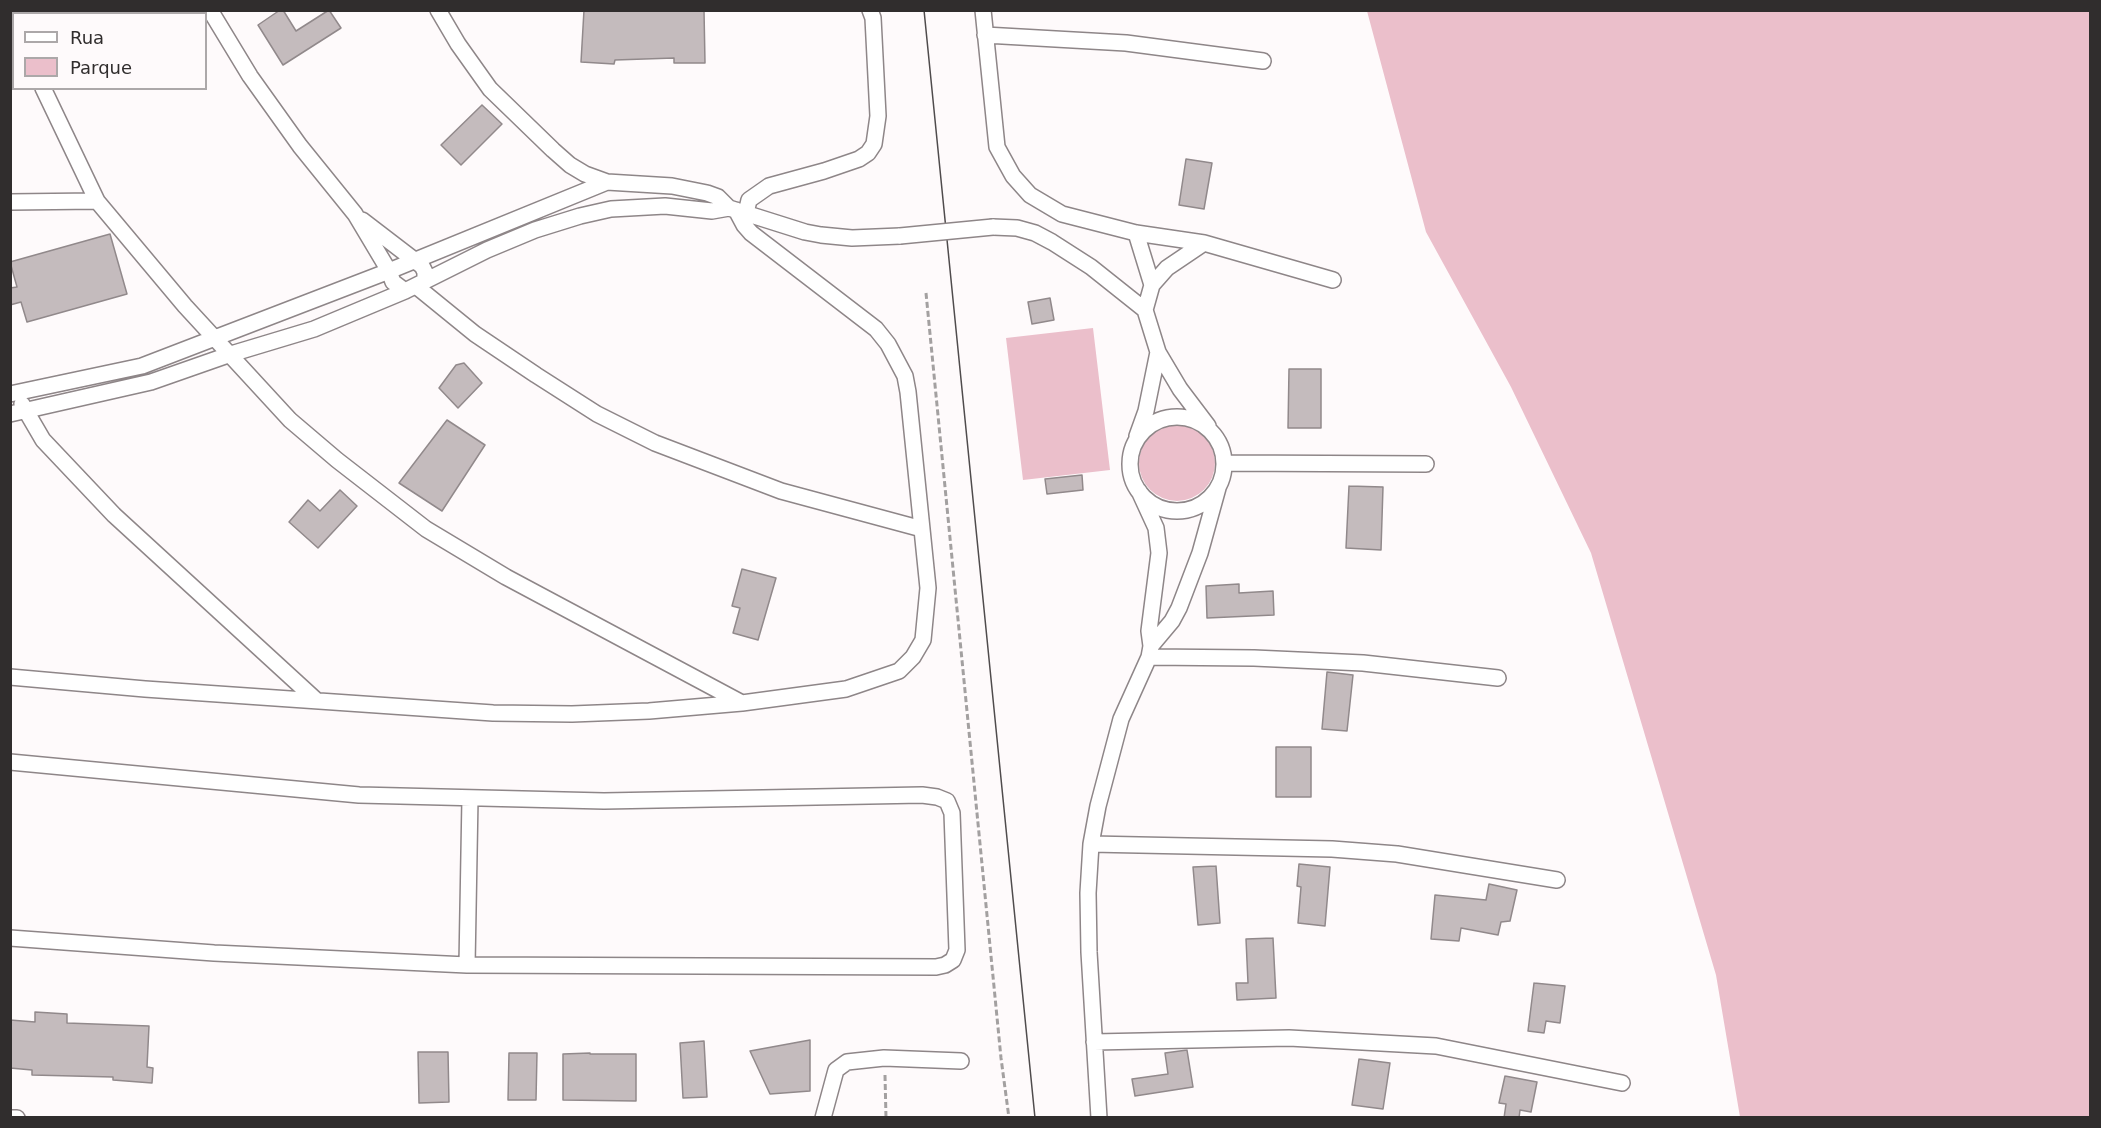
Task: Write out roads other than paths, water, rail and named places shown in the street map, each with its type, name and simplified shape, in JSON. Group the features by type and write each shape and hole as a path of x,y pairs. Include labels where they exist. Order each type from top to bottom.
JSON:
{"street":[{"path":"210,10 250,76 300,147 355,214 389,271 393,282 415,286 475,334 536,375 597,414 655,443 781,491 922,529"},
{"path":"438,10 458,44 490,89 570,165 585,174 607,182 692,189 718,197 737,210 821,235 852,238 993,227 1017,228 1035,233 1071,252 1145,310"},
{"path":"18,413 151,382 231,354 314,329 415,286 535,230 580,216 611,209 656,206 712,211 737,210 769,186 859,159 868,153 874,144 878,116 873,18 870,10"},
{"path":"983,10 998,147 1013,176 1030,195 1062,214 1137,233 1204,243 1333,280"},
{"path":"985,35 1126,43 1263,61"},
{"path":"44,90 97,201 185,306 290,420 336,460 426,529 506,577 742,703"},
{"path":"317,701 114,515 18,413 14,394 142,366 389,271 607,182"},
{"path":"10,202 97,201"},
{"path":"10,676 493,713 572,714 649,711 742,703 846,689 899,671 913,657 923,640 927,618 928,588 905,376 876,329 751,233 744,225 737,210"},
{"path":"355,214 424,269 415,286"},
{"path":"1137,233 1152,285"},
{"path":"1099,1118 1088,893 1091,844 1098,806 1121,719 1150,651 1179,608 1200,553 1223,475 1224,463 1221,446 1180,389 1158,352 1145,310 1152,285 1167,268 1204,243"},
{"path":"1150,651 1149,631 1159,553 1156,528 1132,477 1130,461 1146,411 1158,352"},
{"path":"1134,446 1142,432 1154,423 1169,417 1184,417 1199,422 1211,431"},
{"path":"1224,463 1426,464"},
{"path":"1139,491 1150,502 1164,509 1180,510 1195,507 1208,499 1218,487"},
{"path":"1150,651 1364,663 1498,678"},
{"path":"10,762 359,795 604,801 922,795 937,797 947,801 952,813 957,950 953,960 936,967 466,965 214,953 10,938"},
{"path":"466,965 470,798"},
{"path":"1091,844 1332,849 1396,854 1557,880"},
{"path":"1094,1042 1289,1038 1436,1046 1622,1083"},
{"path":"823,1118 836,1070 847,1062 884,1058 961,1061"},
{"path":"12,1118 17,1118"}],"tram line":[{"path":"924,10 1035,1118"}]}
